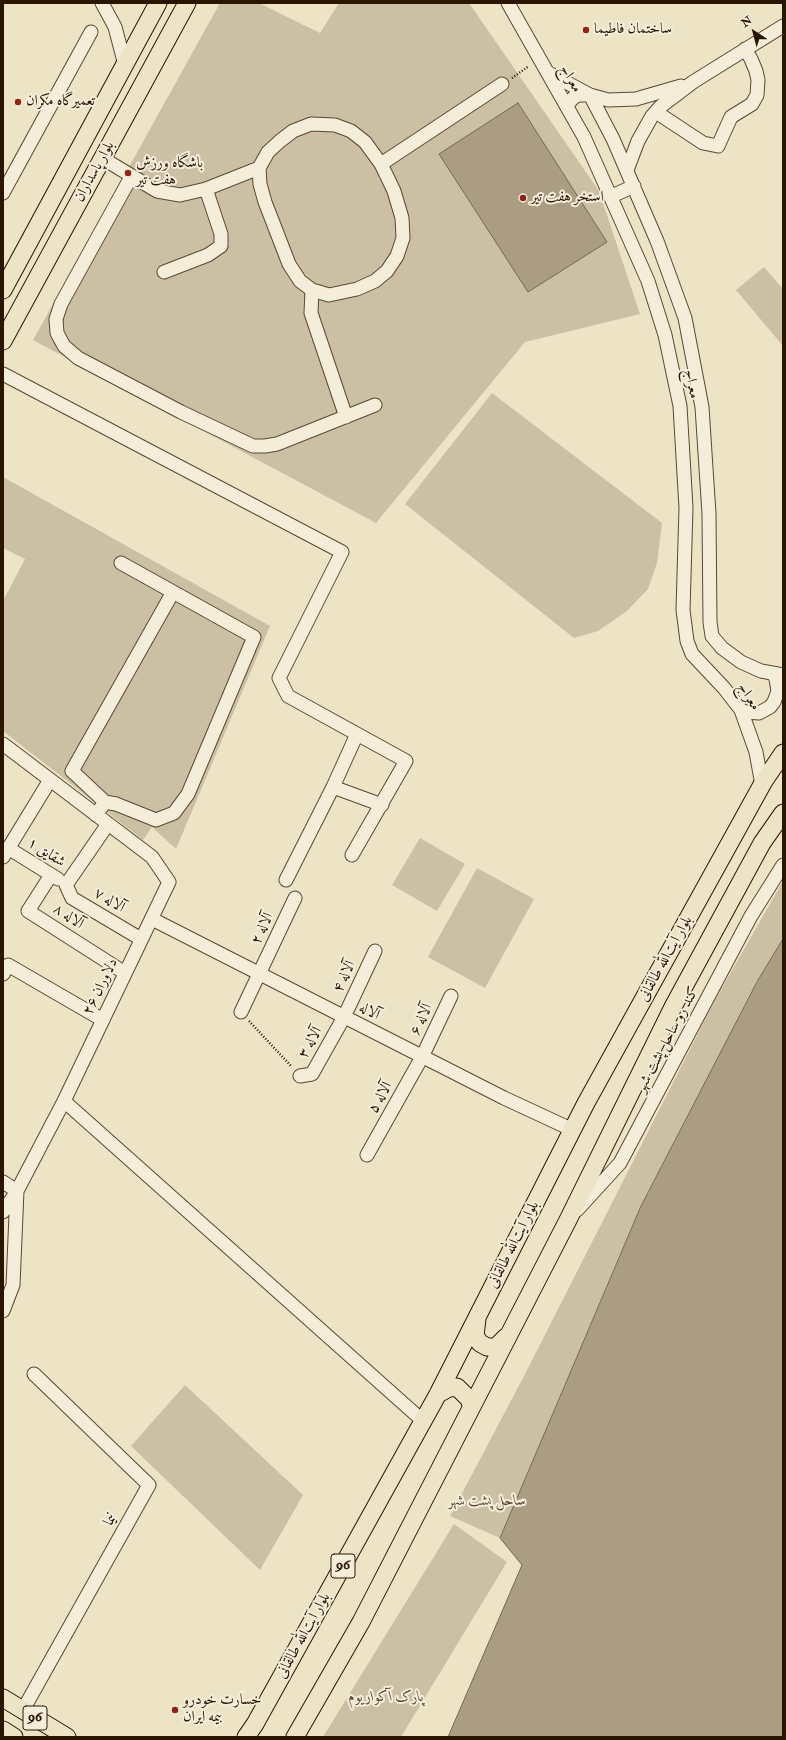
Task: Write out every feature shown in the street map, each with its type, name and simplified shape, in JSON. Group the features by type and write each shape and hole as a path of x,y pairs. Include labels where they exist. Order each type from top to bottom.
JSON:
{"main road":[{"name":"بلوار پاسداران","path":"3,290 158,3"},
{"name":"بلوار پاسداران","path":"3,341 187,3"},
{"name":"بلوار آیت‌الله طالقانی","path":"246,1737 256,1724 438,1394 573,1130 762,785 783,753"},
{"path":"295,1737 361,1622 568,1220 674,1005 762,843 783,813"},
{"path":"477,1319 475,1336 480,1343 487,1347 496,1347 508,1335"},
{"path":"438,1394 449,1388 457,1387 470,1400 471,1407"},
{"name":"96","path":"3,1698 67,1737"},
{"name":"96","path":"3,1730 14,1737"}],"street":[{"path":"102,3 115,27 125,65"},
{"name":"معراج","path":"508,3 584,137 612,196 648,281 665,335 680,406 686,508 684,610 687,641 692,654 724,688 741,710 756,752 762,785"},
{"path":"627,170 638,141 656,112 693,82 783,26"},
{"path":"3,193 92,32"},
{"path":"656,112 703,143 718,146 731,117 752,104 757,95 758,80 756,71 745,49"},
{"path":"547,72 590,95 608,100 636,99 693,82"},
{"path":"381,164 502,84"},
{"path":"567,105 574,97 579,95 590,95"},
{"name":"معراج","path":"590,95 634,186 657,241 685,318 702,407 709,514 710,622 712,636 722,648 741,662 761,670 778,674"},
{"path":"311,124 335,125 351,131 365,142 381,164 394,191 402,218 403,238 397,256 387,272 358,289 329,295 312,290 300,281 289,264 265,202 260,184 259,168 268,152 280,141 293,131 311,124"},
{"path":"102,158 157,191 180,195 206,189 259,168"},
{"path":"132,177 61,304 56,319 57,333 64,346 78,358 188,415 253,446 277,444 375,405"},
{"path":"612,196 634,186"},
{"path":"164,272 208,255 221,246 221,234 206,189"},
{"path":"312,290 311,313 346,417"},
{"path":"5,380 342,552 279,678 288,696 406,761 352,855"},
{"path":"121,563 254,637 188,794 174,813 156,820 116,804 104,802 72,771 173,592"},
{"path":"741,710 759,713 770,707 774,702 778,691 776,679 778,674"},
{"path":"286,880 333,787 357,734"},
{"name":"دلاوران ۲۶","path":"3,744 152,857 169,882 64,1100 17,1191 13,1285 3,1311"},
{"path":"6,852 50,780"},
{"path":"333,787 382,805"},
{"path":"96,814 104,802"},
{"path":"66,884 108,824"},
{"name":"شقایق ۱","path":"6,852 66,884"},
{"name":"کند رو ساحل پشت شهر","path":"568,1220 620,1163 751,916 783,865"},
{"name":"آلاله ۸","path":"51,875 28,911 125,973"},
{"name":"آلاله ۷","path":"66,884 72,898 142,940"},
{"name":"آلاله ۲","path":"241,1012 295,898"},
{"name":"آلاله","path":"152,918 422,1057 504,1098 573,1130"},
{"name":"آلاله ۴","path":"344,1017 375,951"},
{"path":"5,967 103,1020"},
{"name":"آلاله ۶","path":"422,1057 451,996"},
{"name":"آلاله ۳","path":"300,1076 312,1074 344,1017"},
{"name":"آلاله ۵","path":"367,1155 422,1057"},
{"path":"64,1100 423,1421"},
{"path":"3,1182 17,1191 3,1212"},
{"name":"نیما","path":"23,1710 150,1485 34,1374"}],"path":[{"path":"502,84 540,59"},
{"path":"241,1012 300,1076"}],"green space":[{"path":"220,3 259,3 320,33 339,3 469,3 599,191 640,314 525,342 376,523 33,340"},
{"path":"764,267 783,289 783,346 736,290"},
{"path":"492,393 662,523 657,563 648,589 627,611 598,631 574,638 405,504"},
{"path":"3,477 270,626 176,849 152,827 143,840 3,731 3,601 25,559 3,548"},
{"path":"420,838 465,864 437,911 392,885"},
{"path":"477,868 534,899 485,988 428,957"},
{"name":"ساحل پشت شهر","path":"783,881 783,939 758,980 641,1206 500,1538 450,1516 523,1378 715,1000"},
{"path":"185,1385 303,1495 260,1570 131,1446"},
{"name":"پارک آکواریوم","path":"454,1524 507,1562 401,1737 323,1737"}],"shaded area":[{"name":"استخر هفت تیر","path":"518,103 607,242 528,292 439,154"},
{"path":"783,939 783,1737 448,1737 522,1565 500,1538 641,1206 758,980"}],"place":[{"name":"ساختمان فاطیما","path":"586,30"},
{"name":"تعمیرگاه مکران","path":"18,102"},
{"name":"باشگاه ورزش هفت تیر","path":"128,173"},
{"name":"استخر هفت تیر","path":"523,198"},
{"name":"خسارت خودرو بیمه ایران","path":"175,1710"}]}
